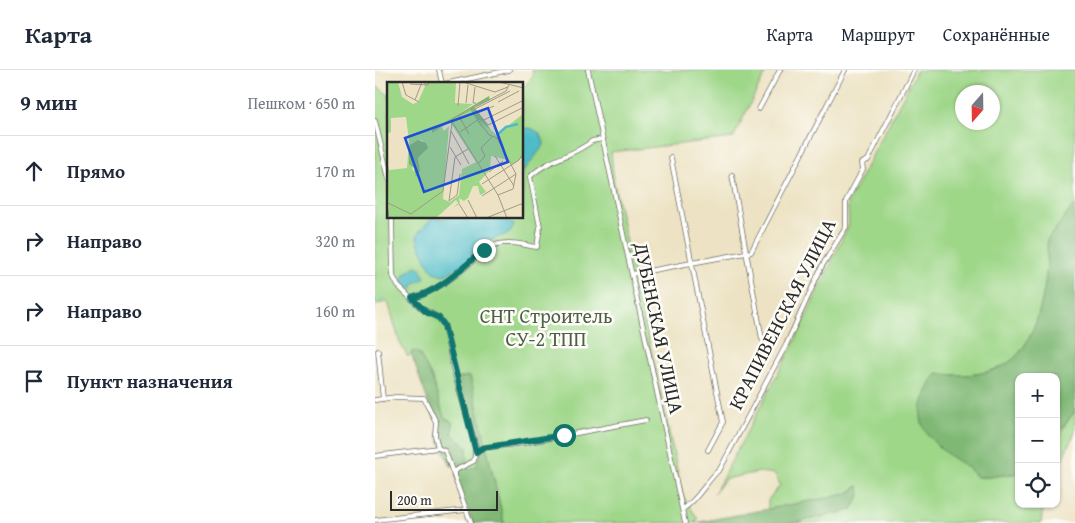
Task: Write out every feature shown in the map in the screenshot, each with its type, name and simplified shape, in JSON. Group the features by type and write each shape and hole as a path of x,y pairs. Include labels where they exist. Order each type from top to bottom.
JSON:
{"street":[{"path":"452,82 509,70"},
{"name":"ДУБЕНСКАЯ УЛИЦА","path":"588,70 685,523"},
{"path":"759,109 780,70"},
{"path":"632,274 747,254 755,247 845,70"},
{"name":"КРАПИВЕНСКАЯ УЛИЦА","path":"683,509 693,502 711,475 720,469 786,345 822,266 846,227 846,201 863,169 862,163 868,160 914,70"},
{"path":"375,121 387,171"},
{"path":"412,298 431,292 461,271 482,252 498,244 508,242 537,247 540,227 530,177 563,155 586,147 592,141 603,139"},
{"path":"671,158 723,422 708,450"},
{"path":"731,175 762,340"},
{"path":"392,219 393,276 398,286 426,312 439,318 444,325 476,452 474,461 454,471 454,475"},
{"path":"378,351 383,399"},
{"path":"375,400 424,398 436,422 435,435 438,448"},
{"path":"476,452 482,448 515,444 646,420"},
{"path":"375,456 438,448 445,451 471,523"},
{"path":"375,520 466,510"}],"green space":[{"name":"СНТ Строитель СУ-2 ТПП","path":"532,70 767,70 733,138 611,152 614,183 683,496 698,519 694,523 504,523 470,376 459,378 480,455 476,468 468,469 467,447 452,434 453,423 444,417 431,376 413,351 408,357 400,343 388,302 375,304 375,85 387,94 387,219 524,219 524,87 533,76"},
{"path":"917,70 1075,70 1075,204 1047,240 1044,288 1035,324 1019,353 1008,363 1000,367 982,373 964,375 937,373 947,454 969,467 977,477 1015,474 1015,508 1043,508 1041,523 793,523 852,510 858,486 847,494 768,509 768,500 780,485 775,474 759,472 725,479 714,494 793,345 849,224 848,202"},
{"path":"1075,204 1075,411 1060,431 1060,373 1015,373 1015,474 977,477 946,453 927,434 921,416 925,396 937,373 964,375 991,371 1008,363 1019,353 1028,339 1041,306 1046,271 1047,240"},
{"path":"413,351 419,353 431,376 444,417 453,423 452,434 467,447 468,469 476,467 480,455 459,378 470,376 504,523 473,523 455,476 458,470 456,465 451,466 440,444 438,426 440,420 434,418 411,354"},
{"path":"1075,411 1075,432 1060,464 1060,435"},
{"path":"859,486 860,495 852,510 793,523 694,523 847,494"}],"water":[{"path":"524,129 533,129 539,133 544,145 524,171"},
{"path":"432,219 505,219 514,225 510,233 491,240 477,250 475,249 469,261 444,275 432,270 417,239 420,231"},
{"path":"416,266 420,268 425,278 413,284 413,289 403,287 401,284 405,274"}],"waterway":[{"path":"375,307 384,297"}],"route":[{"path":"484,250 461,271 431,292 412,298 426,312 439,318 444,325 454,372 476,452 482,448 524,443 564,435"}]}
